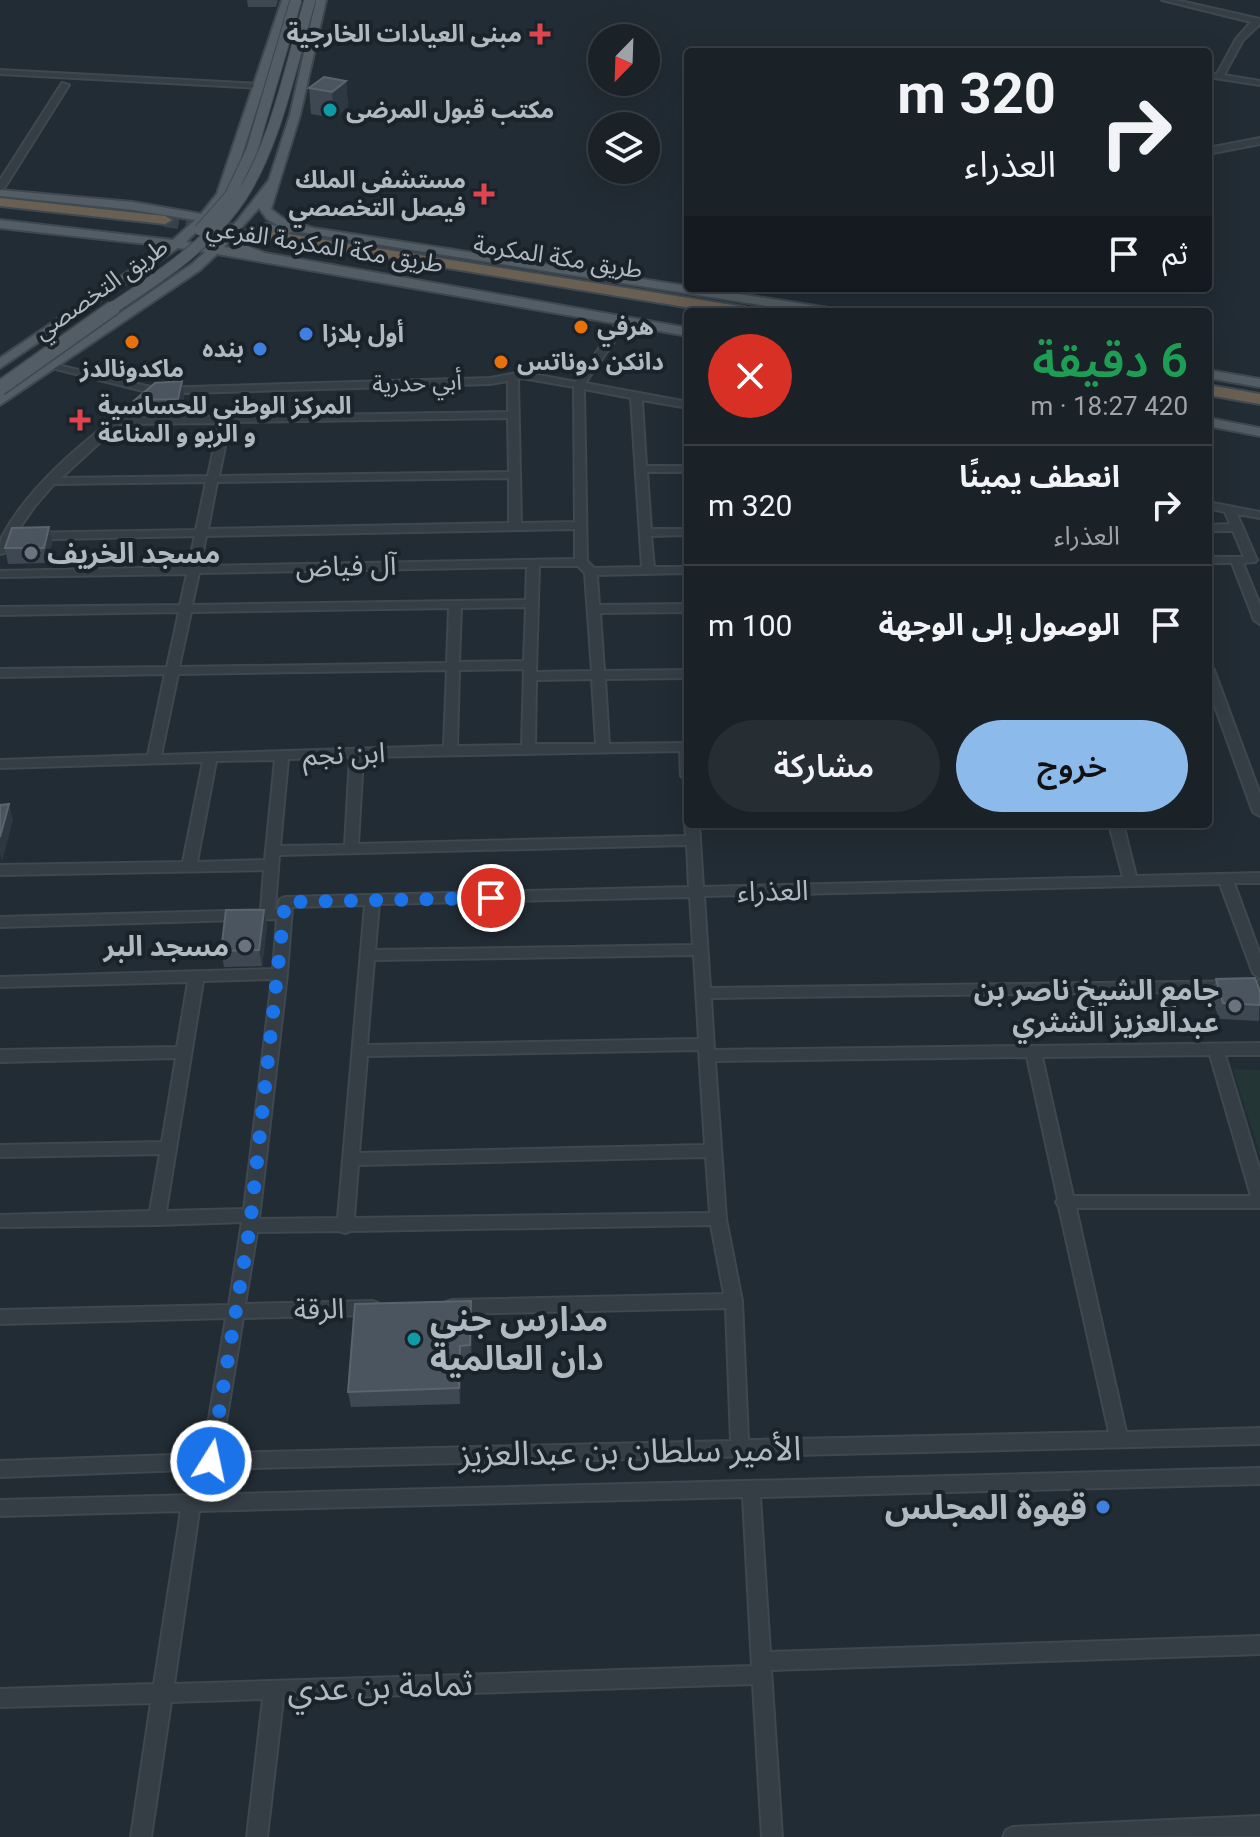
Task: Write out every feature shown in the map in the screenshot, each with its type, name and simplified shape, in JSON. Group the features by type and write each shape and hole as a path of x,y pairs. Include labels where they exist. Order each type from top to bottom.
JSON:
{"highway":[{"path":"0,202 161,225 0,214"},
{"name":"طريق مكة المكرمة","path":"684,315 264,240 718,308"},
{"path":"1212,376 1260,384"},
{"path":"1212,391 1260,399"},
{"path":"1212,404 1260,412"}],"main road":[{"path":"0,364 80,308 138,274 176,244 223,195 287,0"},
{"name":"طريق التخصصي","path":"0,374 158,266 202,228 230,196 252,150 296,0"},
{"name":"طريق التخصصي","path":"0,388 180,262 229,217 254,179 263,156 310,0"},
{"path":"0,401 178,280 241,224 275,180 295,115 321,0"},
{"path":"133,206 194,207 223,195 235,201 249,201 275,180"},
{"name":"طريق مكة المكرمة الفرعي","path":"275,180 265,209 270,217 284,224 345,237 684,290"},
{"path":"0,190 206,216 218,223 222,230 215,250"},
{"path":"109,235 169,238 188,225 180,216 133,206"},
{"name":"طريق مكة المكرمة الفرعي","path":"0,224 109,235 313,265 474,291 684,331"},
{"path":"313,265 246,251 241,247 242,241 256,230 266,228 345,237"},
{"path":"109,235 132,242 148,252 147,262 138,274"},
{"path":"480,258 736,308"},
{"path":"178,280 228,259 313,265"},
{"path":"474,291 684,322"},
{"name":"طريق مكة المكرمة الفرعي","path":"700,292 803,308"},
{"path":"1212,423 1260,432"}],"street":[{"path":"1166,0 1259,19"},
{"path":"1191,0 1259,19"},
{"path":"1219,77 1240,39 1259,19"},
{"path":"0,72 258,89"},
{"path":"1212,76 1260,83"},
{"path":"0,82 258,89"},
{"path":"0,190 13,164 65,85"},
{"path":"1212,150 1260,141"},
{"path":"0,162 13,164"},
{"path":"603,746 591,572 581,562 579,385 624,320"},
{"name":"أبي حدرية","path":"49,366 155,391 490,381 513,375 684,404"},
{"path":"513,375 515,527"},
{"path":"0,551 7,537 51,481 155,391"},
{"path":"636,395 648,570"},
{"path":"118,421 514,415"},
{"path":"154,758 225,420"},
{"path":"642,469 684,469"},
{"path":"51,481 514,475"},
{"path":"1212,506 1260,515"},
{"path":"1212,560 1251,560 1230,510"},
{"path":"7,537 580,525"},
{"path":"1212,528 1236,527"},
{"path":"645,533 684,532"},
{"path":"1236,560 1254,590 1260,620"},
{"path":"528,748 533,562"},
{"name":"آل فياض","path":"0,574 581,562"},
{"path":"591,572 684,570"},
{"path":"0,611 533,603"},
{"path":"450,750 455,605"},
{"path":"595,609 684,608"},
{"path":"0,673 454,665 600,676 684,674"},
{"path":"1212,681 1260,812"},
{"name":"ابن نجم","path":"0,764 603,746 684,747"},
{"path":"351,849 357,754"},
{"path":"211,1461 250,1220 280,974 278,910 272,858 282,757"},
{"path":"189,866 210,759"},
{"path":"1117,828 1131,882"},
{"path":"0,870 189,866 351,849 693,832 718,1219 734,1301 740,1450"},
{"name":"العذراء","path":"0,922 278,910 372,901 1260,878"},
{"path":"1226,880 1260,973"},
{"path":"345,1227 372,901"},
{"path":"368,955 701,950"},
{"path":"0,982 280,974"},
{"path":"157,1219 196,977"},
{"path":"703,993 1260,986"},
{"path":"1064,1202 1260,1200 1216,1049"},
{"path":"361,1051 1033,1052 1260,1049"},
{"path":"0,1056 183,1052"},
{"path":"1033,1052 1119,1439"},
{"path":"0,1151 167,1148"},
{"path":"353,1159 713,1151"},
{"path":"0,1221 250,1220 345,1227 718,1219"},
{"path":"439,1307 734,1301"},
{"name":"الرقة","path":"0,1317 392,1308"},
{"name":"الأمير سلطان بن عبدالعزيز","path":"0,1469 211,1461 1260,1436"},
{"name":"الأمير سلطان بن عبدالعزيز","path":"0,1508 1260,1476"},
{"path":"751,1488 772,1837"},
{"path":"141,1837 160,1693 191,1503"},
{"name":"ثمامة بن عدي","path":"0,1698 274,1689 1260,1645"},
{"path":"257,1837 274,1689"},
{"path":"1013,1837 1260,1826"}],"shaded area":[{"path":"1234,1069 1260,1070 1260,1154 1234,1073"}],"building":[{"path":"324,77 346,81 332,92 309,88"},
{"path":"182,381 178,399 135,400 155,383"},
{"path":"49,527 44,548 5,548 12,528"},
{"path":"9,804 0,837 0,805"},
{"path":"226,910 264,910 259,950 221,951"},
{"path":"1255,978 1260,1005 1223,1003 1216,979"},
{"name":"مدارس جنى دان العالمية","path":"471,1301 470,1345 460,1346 459,1388 348,1392 355,1304"}],"tunnel":[{"path":"165,220 269,235"}],"place":[{"name":"مبنى العيادات الخارجية","path":"540,34"},
{"name":"مكتب قبول المرضى","path":"330,110"},
{"name":"مستشفى الملك فيصل التخصصي","path":"484,194"},
{"name":"هرفي","path":"581,327"},
{"name":"أول بلازا","path":"306,334"},
{"name":"ماكدونالدز","path":"132,342"},
{"name":"بنده","path":"260,349"},
{"name":"دانكن دوناتس","path":"501,362"},
{"name":"المركز الوطني للحساسية و الربو و المناعة","path":"80,420"},
{"name":"مسجد الخريف","path":"31,553"},
{"name":"مسجد البر","path":"245,946"},
{"name":"جامع الشيخ ناصر بن عبدالعزيز الشثري","path":"1235,1006"},
{"name":"مدارس جنى دان العالمية","path":"414,1339"},
{"name":"قهوة المجلس","path":"1103,1507"}],"route":[{"path":"211,1461 250,1226 280,974 285,902 491,898"}]}
